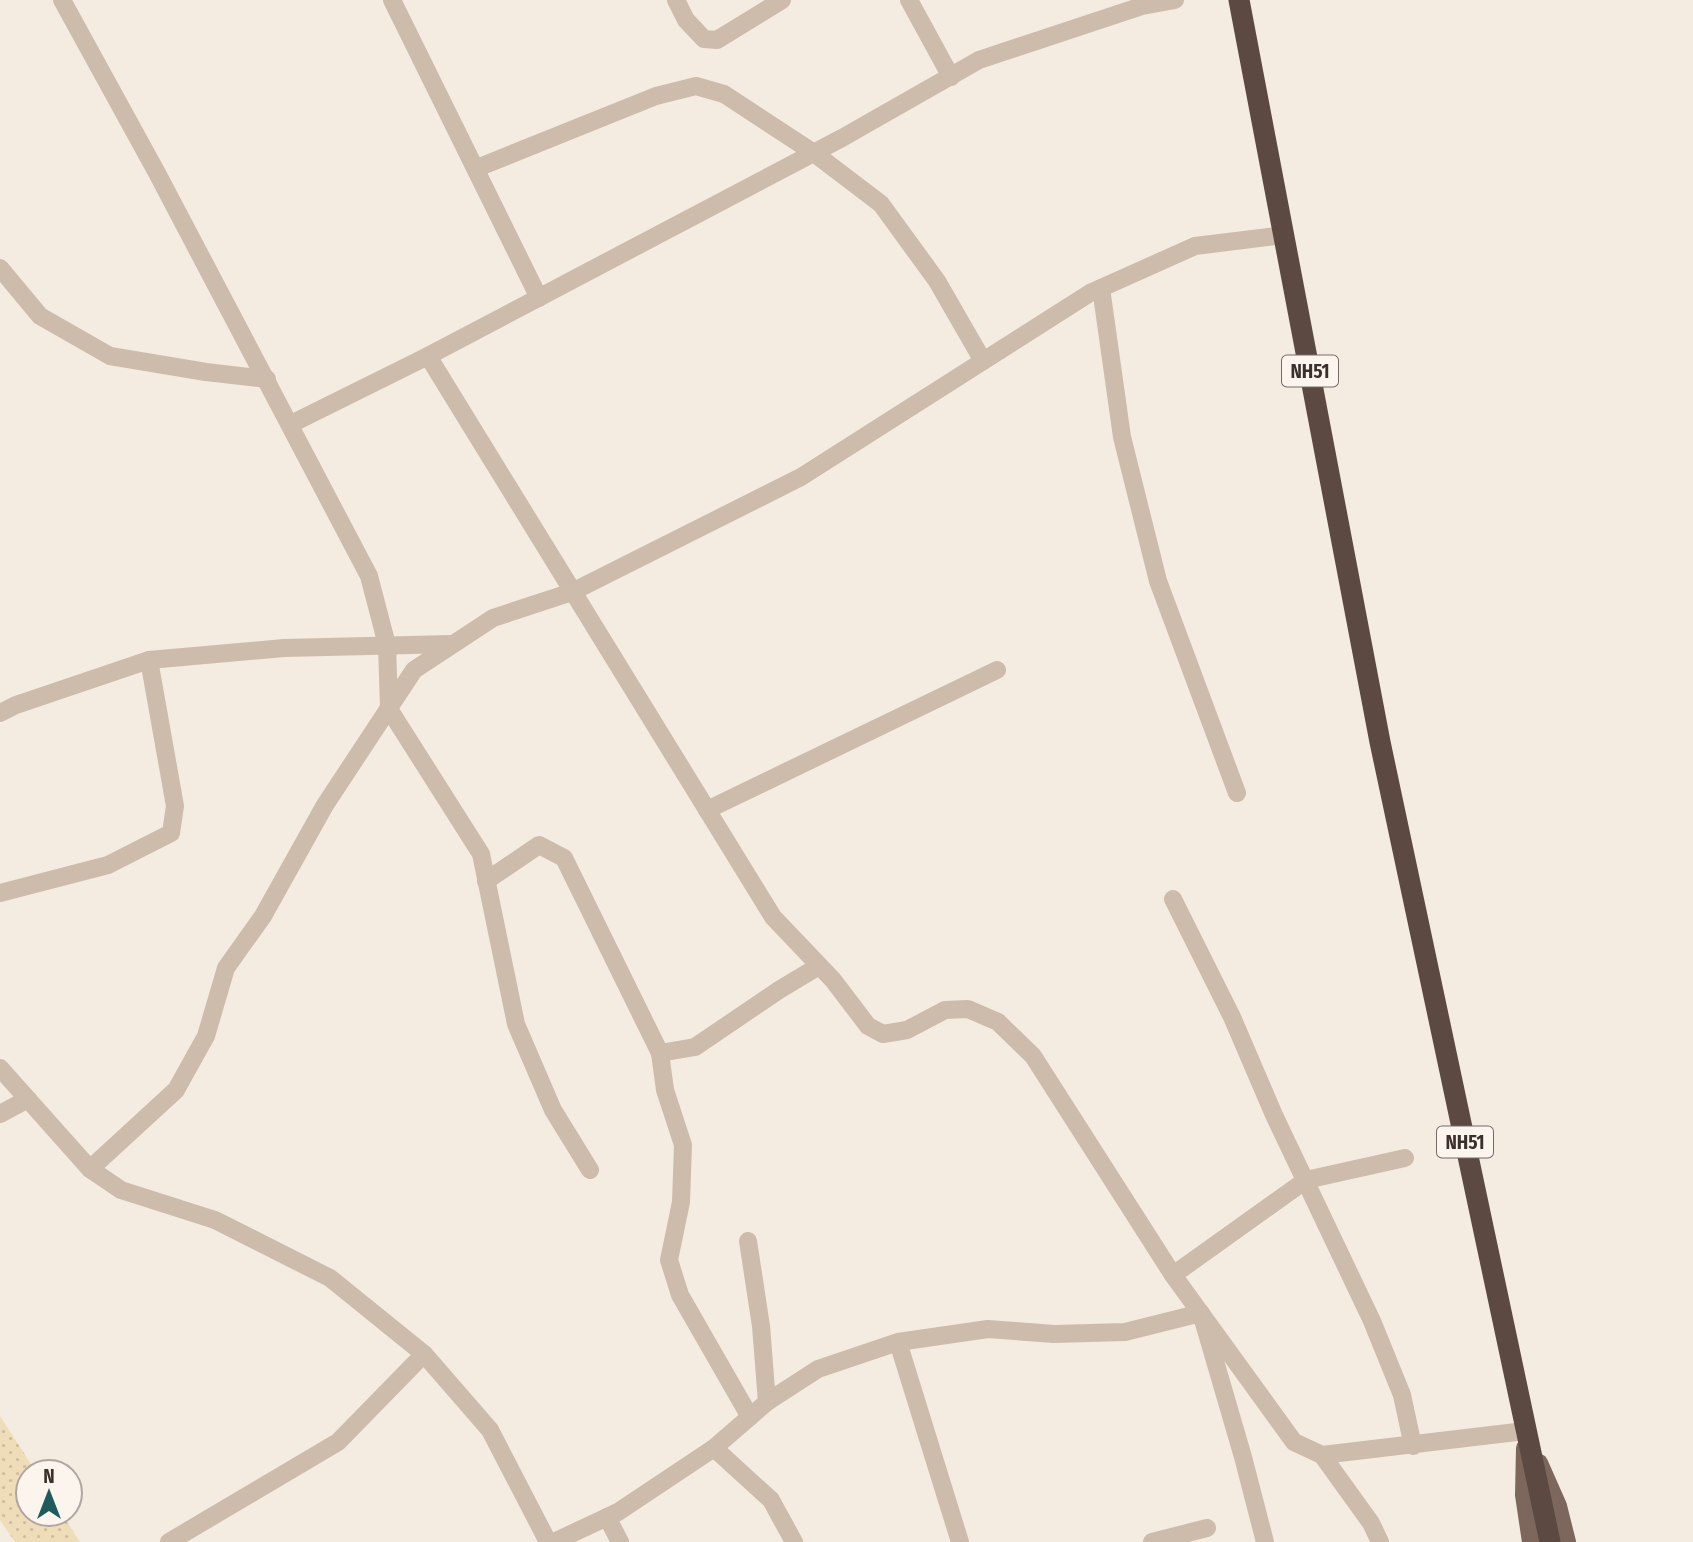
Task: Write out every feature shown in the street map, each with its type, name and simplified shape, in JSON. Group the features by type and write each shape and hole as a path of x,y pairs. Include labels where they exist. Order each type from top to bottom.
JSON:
{"highway":[{"name":"NH51","path":"1239,0 1380,741 1550,1542"}],"main road":[{"path":"1525,1431 1524,1495 1531,1542"},
{"path":"1525,1431 1558,1506 1567,1542"}],"street":[{"path":"62,0 291,424 369,576 387,645 389,709 481,854 516,1024 553,1110 590,1170"},
{"path":"392,0 540,298"},
{"path":"676,0 686,20 704,39 718,40 782,0"},
{"path":"909,0 951,77"},
{"path":"291,424 540,298 814,153 979,60 1142,5 1175,0"},
{"path":"477,168 656,96 696,86 724,94 814,153 881,204 937,281 983,361"},
{"path":"90,1169 176,1090 206,1036 226,968 263,916 325,804 414,670 493,618 572,592 801,477 1090,293 1195,246 1284,235"},
{"path":"2,273 40,316 110,356 267,379"},
{"path":"1101,288 1122,436 1158,581 1237,793"},
{"path":"428,356 773,917 833,980 868,1026 883,1034 907,1030 945,1010 968,1009 998,1022 1033,1056 1173,1275 1294,1442 1322,1455 1371,1523 1380,1542"},
{"path":"0,713 16,705 149,660 284,648 454,644"},
{"path":"0,893 108,865 171,833 175,806 149,660"},
{"path":"707,810 997,670"},
{"path":"486,881 539,845 564,858 660,1053 666,1090 684,1146 681,1202 669,1260 680,1295 750,1417"},
{"path":"1173,899 1232,1017 1372,1321 1397,1383 1413,1446"},
{"path":"660,1053 695,1046 819,966"},
{"path":"0,1068 90,1169 121,1190 215,1220 330,1278 424,1354 490,1430 548,1542"},
{"path":"0,1114 28,1099"},
{"path":"1173,1275 1306,1180 1405,1158"},
{"path":"748,1241 761,1326 767,1402"},
{"path":"554,1542 607,1517 714,1448 767,1402 818,1369 898,1342 988,1329 1054,1334 1125,1332 1201,1313"},
{"path":"1201,1313 1265,1542"},
{"path":"898,1342 960,1542"},
{"path":"169,1542 338,1442 424,1354"},
{"path":"1322,1455 1525,1431"},
{"path":"714,1448 771,1500 794,1542"},
{"path":"607,1517 620,1542"},
{"path":"1152,1542 1207,1528"}],"sand":[{"path":"0,1416 27,1458 14,1458 14,1528 71,1528 80,1542 15,1542 0,1520"}]}
